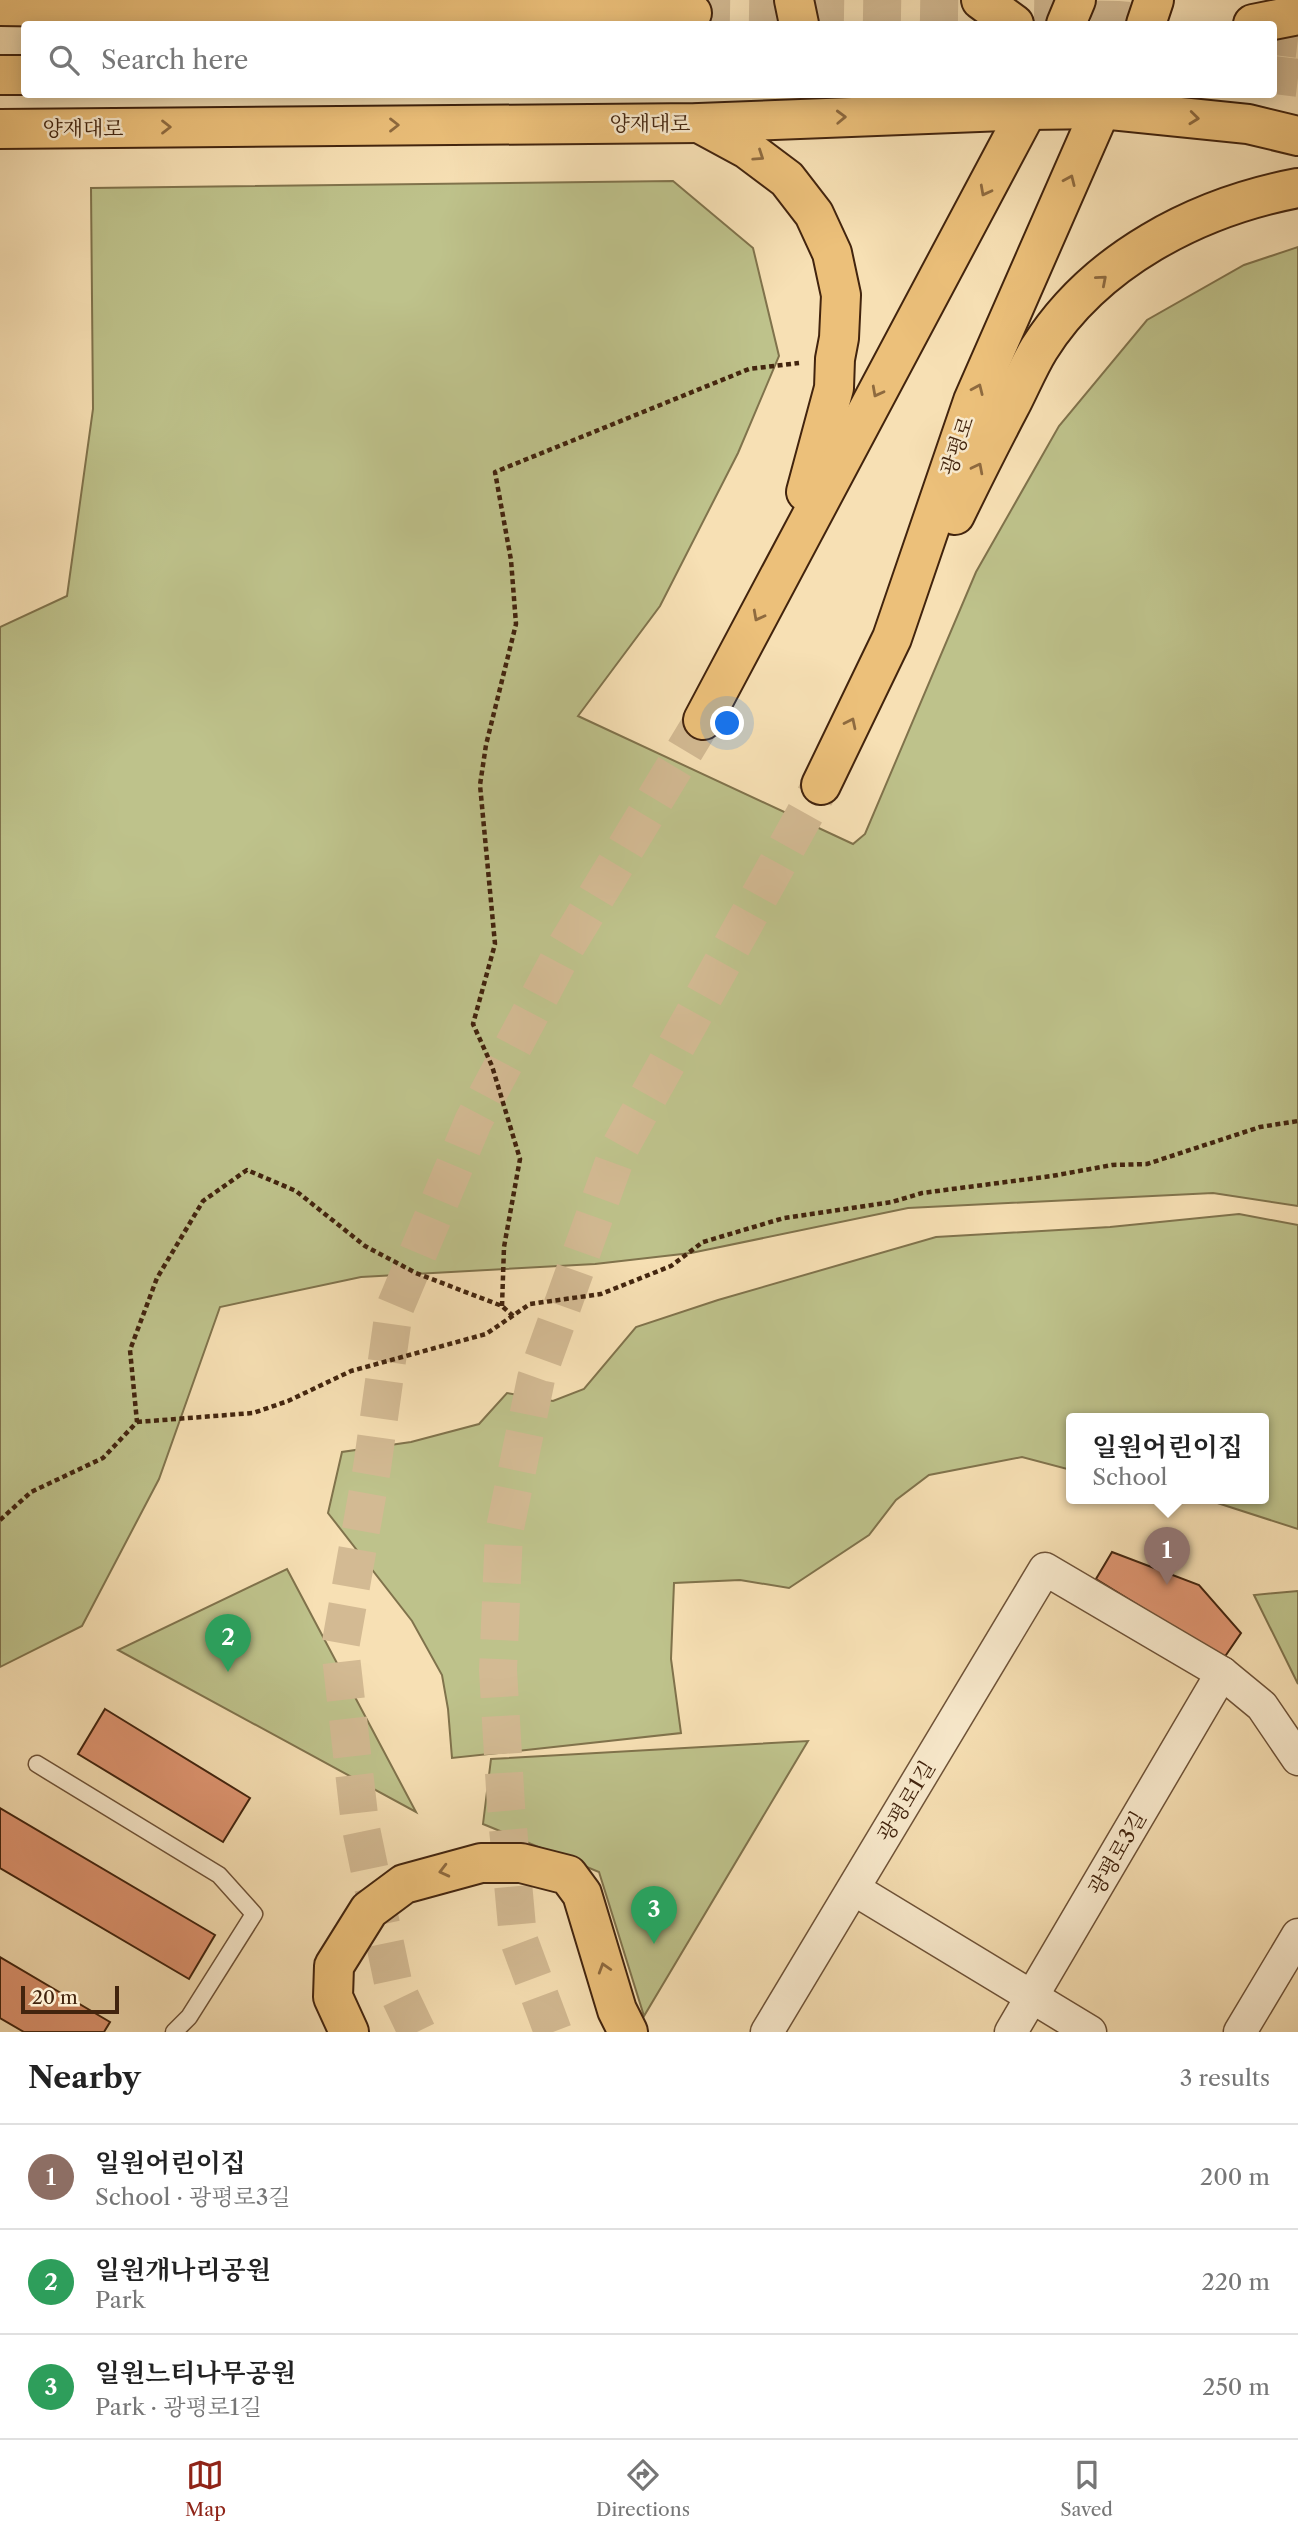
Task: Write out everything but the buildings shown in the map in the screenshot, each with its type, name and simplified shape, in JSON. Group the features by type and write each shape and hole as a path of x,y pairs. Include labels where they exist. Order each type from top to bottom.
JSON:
{"main road":[{"path":"794,0 798,21"},
{"path":"981,0 1010,21"},
{"path":"1067,21 1076,0"},
{"path":"1147,21 1154,0"},
{"path":"0,6 447,13 692,13"},
{"path":"1268,21 1298,15"},
{"path":"0,75 21,75"},
{"path":"703,720 1032,102"},
{"name":"양재대로","path":"0,128 699,123 770,107 1106,102 1248,124 1298,136"},
{"name":"광평로","path":"821,785 892,638 973,401 1106,102"},
{"path":"699,123 768,163 787,179 814,214 832,253 838,274 841,317 834,388 790,555"},
{"path":"892,638 1038,350 1068,312 1122,263 1162,236 1228,206 1298,188"},
{"path":"349,2032 333,1997 334,1966 369,1910 404,1884 439,1872 481,1863 521,1863 568,1875 582,1894 617,2010 628,2032"}],"street":[{"name":"광평로1길","path":"767,2032 1045,1569 1222,1673"},
{"path":"1222,1673 1262,1706 1298,1759"},
{"name":"광평로3길","path":"1012,2032 1222,1673"},
{"path":"854,1889 1090,2032"},
{"path":"1240,2032 1298,1935"}],"lane":[{"path":"37,1764 219,1875 254,1914 190,2017 174,2032"}],"path":[{"path":"502,1306 504,1247 520,1159 492,1066 474,1024 495,944 480,785 486,745 516,624 511,560 495,472 749,369 835,359"},
{"path":"0,1520 31,1492 103,1458 137,1422 253,1413 288,1401 351,1371 486,1334 530,1304 601,1294 671,1266 703,1242 784,1218 892,1202 922,1193 1052,1176 1112,1165 1147,1164 1260,1127 1298,1121"},
{"path":"137,1422 130,1350 157,1278 202,1201 247,1170 296,1191 375,1251 416,1273 502,1306 513,1315"}],"green space":[{"path":"673,181 753,248 779,356 738,453 660,606 578,716 853,844 865,834 976,572 1059,426 1147,320 1244,265 1298,247 1298,1206 1213,1193 908,1208 691,1253 595,1264 361,1277 220,1307 159,1479 82,1626 0,1667 0,627 67,596 93,409 91,188"},
{"path":"1239,1214 1298,1225 1298,1529 1220,1504 1269,1504 1269,1413 1066,1413 1066,1469 1022,1457 929,1475 896,1500 869,1535 789,1588 740,1580 674,1583 671,1659 681,1733 452,1758 442,1675 412,1621 328,1513 342,1452 411,1442 479,1424 507,1393 553,1401 584,1389 636,1327 718,1300 936,1237 1110,1227"},
{"path":"287,1569 416,1812 118,1650"},
{"path":"1298,1591 1298,1684 1254,1595"},
{"path":"808,1741 644,2016 599,1872 483,1824 491,1759"}],"tunnel":[{"path":"692,13 1130,21"},
{"path":"1277,36 1298,39"},
{"path":"1277,75 1298,78"},
{"path":"417,2032 393,1982 360,1824 340,1648 372,1468 394,1310 473,1122 565,948 703,720"},
{"path":"553,2032 518,1938 506,1806 498,1670 504,1533 536,1379 618,1151 821,785"}],"place":[{"name":"일원어린이집","path":"1167,1585"},
{"name":"일원개나리공원","path":"228,1672"},
{"name":"일원느티나무공원","path":"654,1944"}]}
